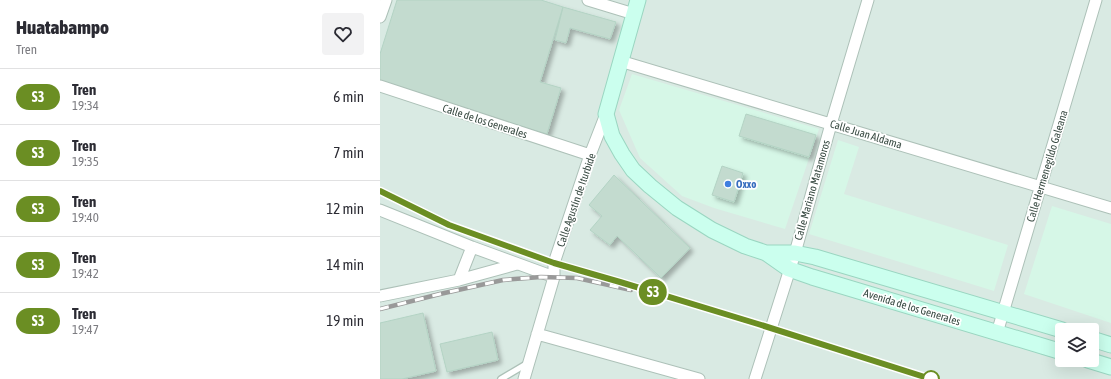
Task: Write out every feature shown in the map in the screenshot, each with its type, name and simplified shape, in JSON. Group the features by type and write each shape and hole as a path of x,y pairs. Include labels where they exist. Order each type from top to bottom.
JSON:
{"street":[{"path":"588,0 636,7 606,114"},
{"name":"Calle Mariano Matamoros","path":"755,379 794,253 868,0"},
{"name":"Calle Hermenegildo Galeana","path":"997,333 1096,0"},
{"name":"Calle Juan Aldama","path":"620,61 1111,208"},
{"name":"Calle de los Generales","path":"380,86 590,155"},
{"name":"Calle Agustín de Iturbide","path":"524,379 554,277 554,263 590,155 606,114"},
{"name":"Avenida de los Generales","path":"606,114 612,136 633,170 677,208 712,230 745,246 766,253 789,269 1055,350"},
{"path":"380,210 472,247 554,277"},
{"path":"459,280 472,247"},
{"name":"Avenida de los Generales","path":"766,253 794,253 815,257 1055,328"},
{"path":"380,296 459,280 517,264"},
{"path":"536,334 699,379"},
{"path":"1099,341 1111,345"},
{"path":"1099,363 1111,367"}],"lane":[{"path":"501,379 528,363"}],"shaded area":[{"path":"380,0 1111,0 1111,379 380,379"},
{"path":"632,74 819,129 785,229 714,208 682,196 640,158 619,110"},
{"path":"838,140 859,147 844,194 1008,245 994,291 809,234"},
{"path":"1052,206 1111,224 1111,323 1024,294"}],"building":[{"path":"397,0 541,0 563,7 540,82 561,88 547,134 380,82 380,54"},
{"path":"563,7 616,22 610,39 570,28 566,43 555,40"},
{"path":"746,114 816,135 809,157 739,136"},
{"name":"Oxxo","path":"722,166 743,173 734,202 712,195"},
{"path":"614,175 690,248 661,278 617,236 610,245 590,230 602,216 589,205"},
{"path":"423,313 436,371 402,379 380,379 380,323"},
{"path":"492,332 498,360 447,372 440,344"}],"railway":[{"path":"380,191 449,225 554,263 770,328 931,379"},
{"path":"380,309 503,280 541,277 577,278 631,290"}],"train":[{"name":"S3","path":"380,191 449,225 554,263 758,324 931,379"}],"place":[{"name":"Oxxo","path":"728,184"}]}
